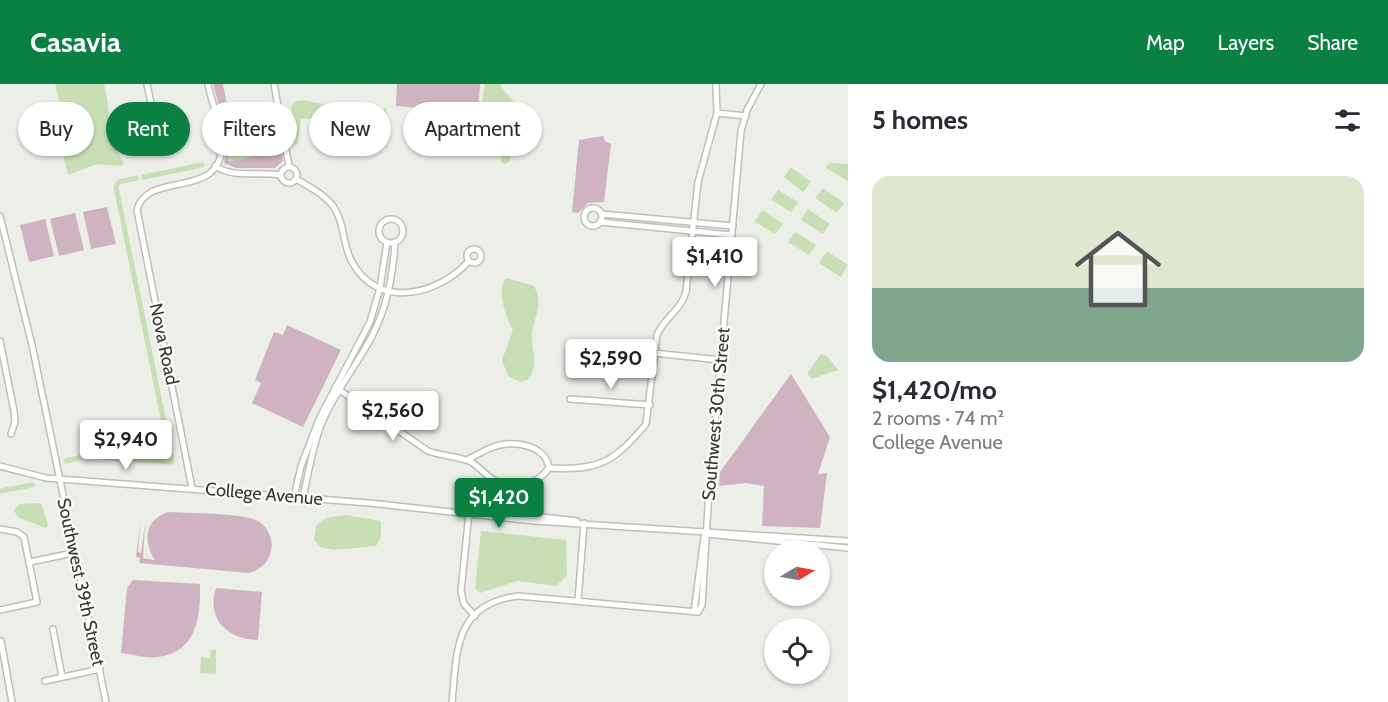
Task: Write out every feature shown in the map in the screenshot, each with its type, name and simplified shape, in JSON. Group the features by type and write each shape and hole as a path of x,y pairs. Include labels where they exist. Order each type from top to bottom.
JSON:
{"street":[{"path":"147,84 151,102"},
{"path":"208,84 222,136 222,152 215,166 234,175 260,172 280,175 286,183 296,179"},
{"path":"274,84 289,166 296,171 296,179"},
{"path":"549,468 573,470 603,465 646,424 659,329 680,305 686,292 699,175 717,113 716,84"},
{"name":"Southwest 30th Street","path":"578,601 696,612 702,604 720,360 741,131 761,84"},
{"path":"717,113 746,116"},
{"name":"Nova Road","path":"192,488 138,215 141,200 153,190 200,180 215,166"},
{"path":"280,175 282,169 289,166"},
{"path":"296,179 333,206 342,222 346,247 353,263 361,274 380,288 411,294 427,291 447,281 468,262"},
{"path":"732,235 600,222 590,225 585,216 592,208 598,209 602,214 733,226"},
{"path":"600,222 602,214"},
{"name":"Southwest 39th Street","path":"0,216 32,345 106,702"},
{"path":"303,497 311,457 324,419 337,388 371,340 388,291 395,242 403,235 403,228 392,219 385,221 380,227 381,238 387,242 395,242"},
{"path":"294,496 305,454 361,342 380,288 387,242"},
{"path":"0,340 3,366 14,411 15,422 11,435"},
{"path":"654,353 720,360"},
{"path":"337,388 428,451 445,457 466,460 494,480 520,485 544,476 549,468"},
{"path":"570,399 650,405"},
{"path":"466,460 499,445 531,447 543,453 549,468"},
{"path":"484,472 482,463 485,452"},
{"path":"305,454 311,457"},
{"name":"College Avenue","path":"0,466 46,478 58,477 294,496 534,521 706,533 848,548"},
{"path":"500,512 505,506 506,484"},
{"path":"520,485 519,506 528,514"},
{"name":"College Avenue","path":"469,513 478,510 528,514 567,518 584,523"},
{"path":"469,513 461,591 462,601 475,616"},
{"path":"452,702 457,645 463,630 475,616 494,602 510,597 578,601 584,523"},
{"path":"0,529 17,532 24,537 37,602 0,610"},
{"name":"College Avenue","path":"706,533 715,531 848,541"},
{"path":"30,562 68,554 75,555"},
{"path":"53,629 62,677"},
{"path":"1,641 12,702"},
{"path":"45,681 100,669"}],"shaded area":[{"path":"55,84 104,84 107,102 106,156 120,156 124,162 122,166 97,164 68,175 63,156 94,156 94,102 59,102"},
{"path":"213,84 223,84 226,102 218,102"},
{"path":"397,84 480,84 479,102 403,102 403,107 396,106"},
{"path":"485,84 500,84 513,102 482,102"},
{"path":"296,101 313,102 309,102 309,118 301,119 297,144 297,102 295,102"},
{"path":"603,136 605,141 611,144 604,202 588,203 578,213 572,212 579,140"},
{"path":"225,156 282,156 283,161 275,168 236,168 224,163"},
{"path":"501,156 511,156 509,162 501,163"},
{"path":"829,163 848,164 848,181 826,168"},
{"path":"791,167 811,182 803,192 784,177"},
{"path":"823,188 844,203 837,213 815,198"},
{"path":"778,190 798,202 791,212 771,200"},
{"path":"107,207 116,244 91,249 83,212"},
{"path":"808,209 830,224 823,234 801,220"},
{"path":"762,210 783,224 775,234 755,222"},
{"path":"75,213 84,250 59,256 50,219"},
{"path":"45,219 54,256 29,262 20,225"},
{"path":"795,232 816,245 809,255 788,242"},
{"path":"827,251 848,265 841,277 819,263"},
{"path":"507,278 534,286 538,301 532,333 533,370 527,380 520,382 508,376 502,360 513,330 507,319 502,296 502,289"},
{"path":"287,325 341,350 303,427 252,403 261,383 255,380 274,332 283,335"},
{"path":"821,354 827,356 838,370 811,379 807,374"},
{"path":"791,374 830,437 818,474 827,473 820,528 762,526 764,486 746,483 719,486 720,472"},
{"path":"41,503 48,525 46,528 19,518 14,511 19,504"},
{"path":"168,512 226,515 256,520 263,525 270,537 272,546 270,555 263,565 249,573 139,563 140,558 136,557 140,522 138,552 141,553 145,523 143,558 155,560 149,546 148,532 154,520"},
{"path":"345,515 381,521 381,537 376,546 333,550 320,547 314,539 316,526 326,518"},
{"path":"481,531 566,540 567,575 556,586 517,581 480,593 475,588"},
{"path":"133,580 200,584 199,608 194,631 181,648 171,654 158,657 121,653 127,588"},
{"path":"216,588 262,592 258,640 237,636 222,626 214,609"},
{"path":"211,650 216,650 216,674 200,673 201,657 210,658"}],"waterway":[{"path":"230,159 243,156"},
{"path":"144,177 202,165"},
{"path":"66,461 86,456 172,462 116,187 119,182 136,178"},
{"path":"0,491 32,485"}]}
